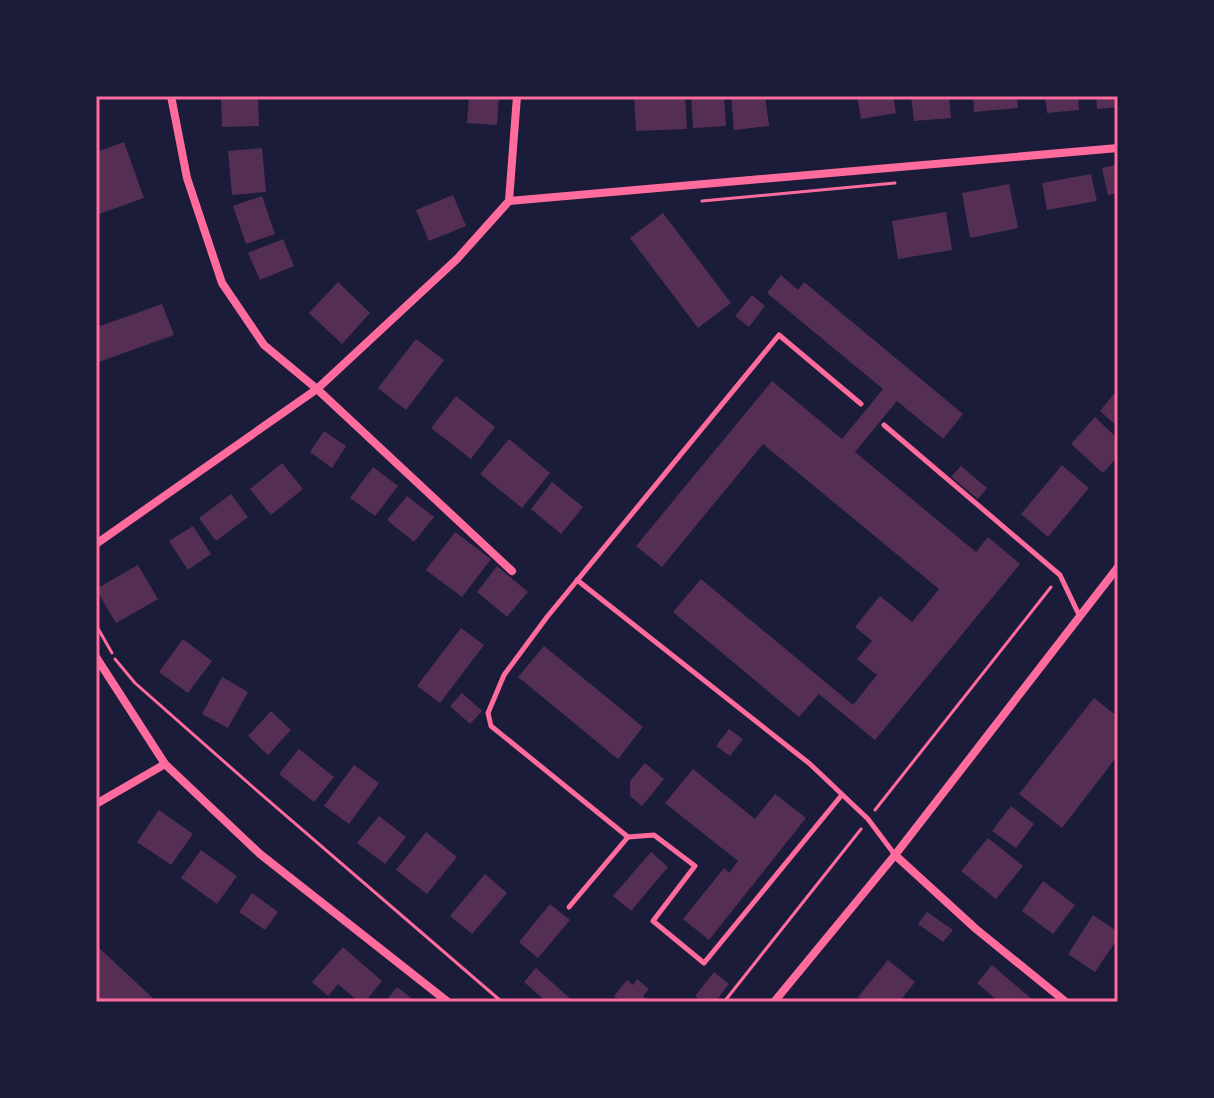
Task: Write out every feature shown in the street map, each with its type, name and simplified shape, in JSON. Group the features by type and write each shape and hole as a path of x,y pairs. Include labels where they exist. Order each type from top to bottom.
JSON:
{"street":[{"path":"171,96 187,178 222,283 264,345 317,389 512,571"},
{"path":"96,544 317,389 457,259 509,201 517,96"},
{"path":"509,201 1118,148"},
{"path":"774,1002 895,855 1118,567"},
{"path":"96,657 165,764 260,854 448,1002"},
{"path":"96,804 165,764"},
{"path":"895,855 976,929 1066,1002"}],"lane":[{"path":"841,796 704,963 653,921 695,866 654,835 628,837 491,726 488,713 504,675 577,580 779,335 861,404"},
{"path":"884,425 1060,575 1080,617"},
{"path":"577,580 810,764 868,819 895,855"},
{"path":"569,907 628,837"}],"path":[{"path":"724,1002 1060,575"},
{"path":"96,625 114,658 135,683 502,1002"},
{"path":"96,764 96,782"}],"building":[{"path":"221,96 258,96 259,126 222,127"},
{"path":"469,96 499,96 497,125 467,123"},
{"path":"634,96 685,96 687,129 636,131"},
{"path":"691,96 724,96 726,126 693,128"},
{"path":"731,96 765,96 769,126 734,130"},
{"path":"857,96 893,96 896,113 861,119"},
{"path":"911,96 949,96 951,118 914,121"},
{"path":"973,96 1017,96 1018,108 974,112"},
{"path":"1045,96 1078,96 1079,110 1047,113"},
{"path":"1096,96 1118,96 1118,107 1097,109"},
{"path":"124,142 144,198 96,215 96,152"},
{"path":"262,148 266,192 232,195 228,151"},
{"path":"1118,164 1118,193 1108,195 1102,168"},
{"path":"1091,174 1097,201 1047,210 1042,183"},
{"path":"1009,184 1018,228 970,238 962,193"},
{"path":"453,195 466,226 429,241 416,210"},
{"path":"262,196 275,234 246,244 233,206"},
{"path":"946,212 952,250 898,259 892,221"},
{"path":"663,213 731,303 698,328 630,238"},
{"path":"283,239 294,266 260,280 248,253"},
{"path":"781,275 798,290 804,282 963,414 943,439 897,401 855,452 976,552 988,537 1020,564 875,740 819,694 799,717 673,612 701,579 853,705 877,675 857,659 872,641 855,627 880,596 912,622 939,589 763,444 662,567 636,546 772,381 842,439 883,389 767,293"},
{"path":"338,282 370,313 342,344 309,313"},
{"path":"752,295 765,306 749,327 735,316"},
{"path":"162,304 174,335 96,363 96,318 100,326"},
{"path":"416,339 444,360 406,410 378,388"},
{"path":"1118,389 1118,427 1100,411"},
{"path":"456,396 495,427 471,459 431,428"},
{"path":"1095,417 1118,439 1118,456 1103,473 1071,444"},
{"path":"324,431 346,446 332,468 310,452"},
{"path":"509,439 550,473 522,508 480,474"},
{"path":"282,463 303,489 271,515 250,489"},
{"path":"1062,465 1089,488 1048,537 1021,514"},
{"path":"961,466 987,488 978,499 951,477"},
{"path":"373,467 398,486 375,516 350,498"},
{"path":"552,482 583,507 561,534 531,509"},
{"path":"231,494 248,517 216,541 199,518"},
{"path":"407,496 434,517 414,542 387,520"},
{"path":"193,526 211,554 188,570 169,541"},
{"path":"455,532 491,559 462,597 426,570"},
{"path":"138,565 158,599 116,623 96,589"},
{"path":"497,566 528,592 507,617 477,592"},
{"path":"461,628 484,645 440,703 417,686"},
{"path":"183,639 212,661 188,693 159,672"},
{"path":"544,646 643,727 618,759 518,677"},
{"path":"222,677 248,692 228,728 202,714"},
{"path":"462,693 482,711 470,724 450,706"},
{"path":"1094,698 1118,717 1118,755 1062,828 1019,794"},
{"path":"271,711 291,730 268,755 248,736"},
{"path":"729,729 743,739 730,756 716,746"},
{"path":"299,749 334,777 314,802 279,774"},
{"path":"645,763 664,779 642,806 630,796 630,781"},
{"path":"354,765 379,783 349,824 324,806"},
{"path":"693,769 755,819 775,794 806,818 709,940 683,919 724,868 729,873 738,861 665,803"},
{"path":"1011,806 1034,824 1016,848 992,831"},
{"path":"159,810 193,834 171,865 137,842"},
{"path":"379,816 406,837 385,864 357,843"},
{"path":"426,832 457,857 427,894 396,870"},
{"path":"988,838 1023,866 996,899 961,871"},
{"path":"201,850 237,876 217,904 181,878"},
{"path":"651,852 668,867 631,911 613,896"},
{"path":"485,874 507,893 472,934 450,916"},
{"path":"1043,881 1075,905 1053,934 1022,911"},
{"path":"252,893 278,912 265,930 239,912"},
{"path":"550,904 570,920 538,958 519,942"},
{"path":"927,912 953,930 943,942 918,924"},
{"path":"1093,915 1118,932 1118,938 1095,972 1068,954"},
{"path":"96,945 157,1002 96,1002"},
{"path":"343,947 382,981 365,1002 359,1002 338,984 328,996 312,982"},
{"path":"888,960 915,982 899,1002 865,1002 858,997"},
{"path":"992,965 1033,1000 999,1002 977,983"},
{"path":"536,968 574,1002 547,1002 524,982"},
{"path":"714,972 729,984 715,1002 703,1002 695,996"},
{"path":"637,979 649,989 643,996 650,1002 622,1002 614,996 627,980 633,985"},
{"path":"397,987 416,1002 385,1002"}]}
